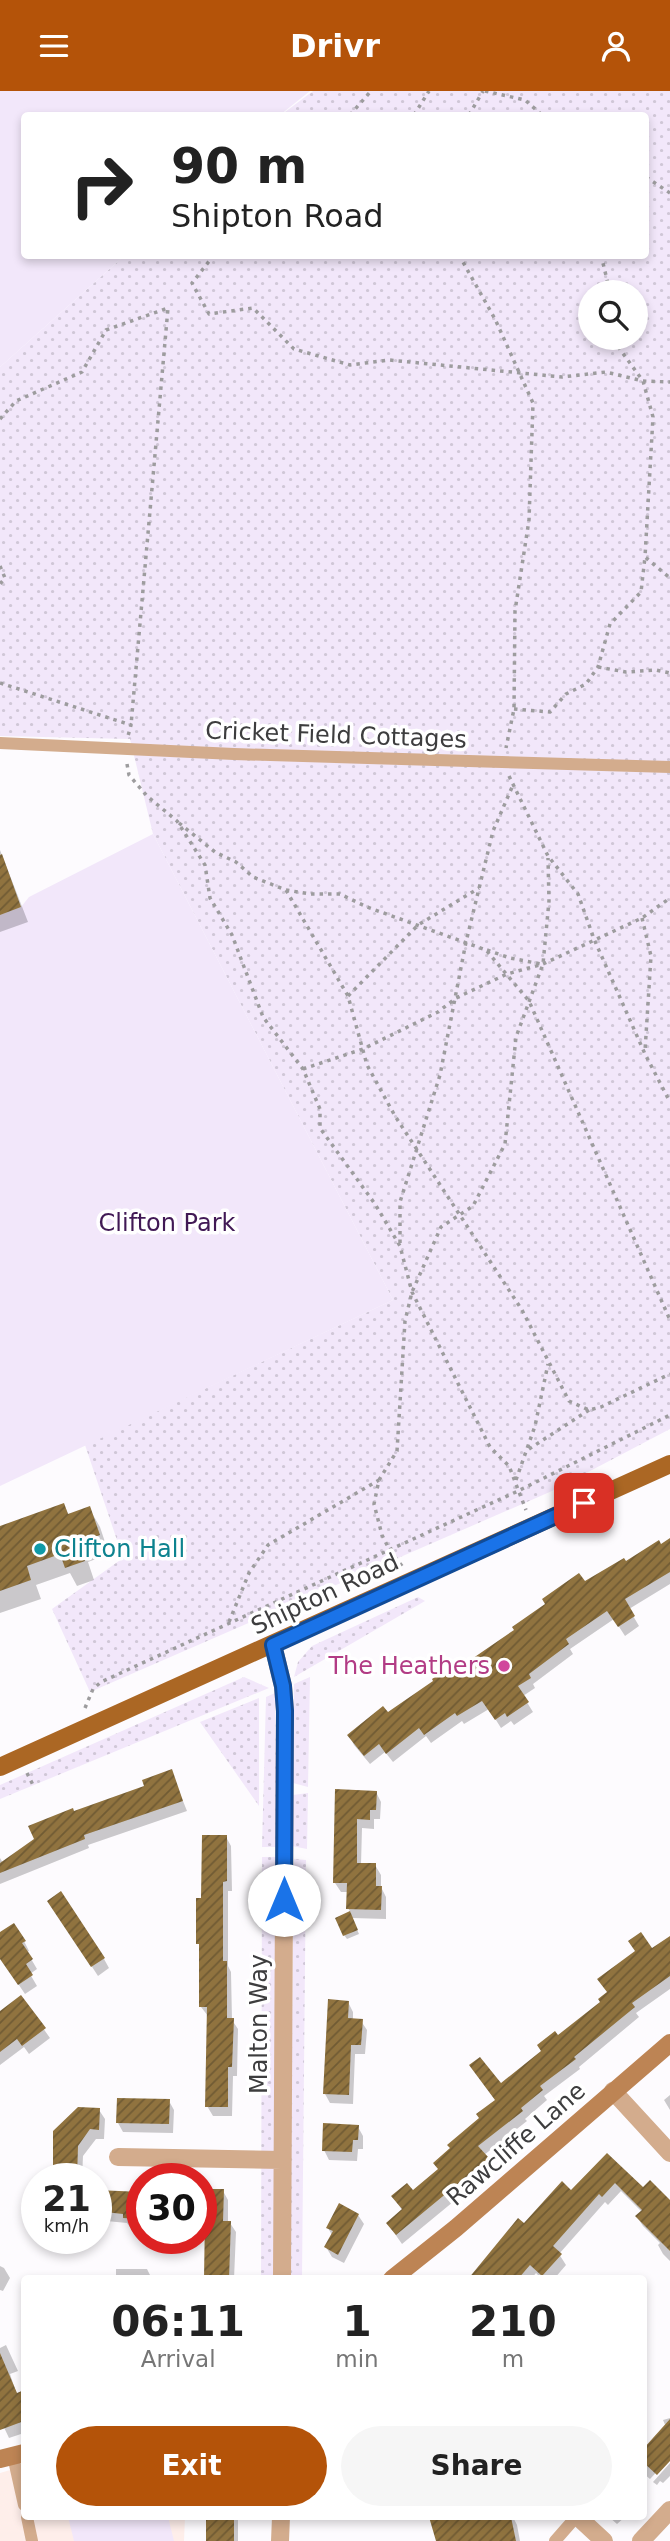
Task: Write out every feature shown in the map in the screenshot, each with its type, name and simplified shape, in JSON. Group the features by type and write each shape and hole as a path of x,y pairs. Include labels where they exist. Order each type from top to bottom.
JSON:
{"main road":[{"name":"Shipton Road","path":"0,1767 670,1464"}],"street":[{"name":"Malton Way","path":"273,1645 283,1686 285,1711 282,2275"},
{"name":"Rawcliffe Lane","path":"396,2275 456,2228 670,2043"},
{"path":"613,2091 670,2153"},
{"path":"118,2157 282,2159"},
{"path":"641,2541 670,2510"},
{"path":"280,2541 281,2520"},
{"path":"580,2520 604,2541"}],"lane":[{"name":"Cricket Field Cottages","path":"0,743 247,754 670,767"},
{"path":"12,2456 21,2493"},
{"path":"28,2520 32,2541"},
{"path":"555,2541 574,2520"}],"path":[{"path":"353,112 371,91"},
{"path":"416,112 429,91"},
{"path":"472,112 484,91 525,100 539,112"},
{"path":"649,179 670,193"},
{"path":"211,259 192,283 209,314 253,308 295,349 350,365 389,360 562,377 606,372 643,381 670,382"},
{"path":"461,259 495,319 533,403 529,520 514,611 514,709 504,762 548,856 578,894 594,939 645,1054 670,1102"},
{"path":"602,259 607,280"},
{"path":"0,419 16,401 82,372 106,330 168,307 131,725 124,748 129,775 147,796 177,821 215,852 236,862 253,877 286,890 310,894 340,894 367,907 486,950 543,964"},
{"path":"514,709 550,712 566,694 586,684 598,667 610,624 641,592 653,417 643,381 620,350"},
{"path":"645,557 670,578"},
{"path":"0,566 5,578 0,584"},
{"path":"598,667 626,672 656,670 670,673"},
{"path":"0,683 131,725"},
{"path":"513,785 493,831 466,942 440,1075 400,1202 400,1246 412,1291 491,1447 509,1466 533,1526"},
{"path":"177,821 205,865 210,898 232,935 263,1017 303,1069 320,1109 320,1128 375,1205 400,1246"},
{"path":"413,1580 389,1549 382,1535 374,1504 379,1480 397,1451 405,1321 412,1291 441,1227 473,1206 505,1144 516,1037 543,964 549,901 548,856"},
{"path":"348,996 418,925 479,888"},
{"path":"286,890 348,996 367,1065 395,1116 522,1310 569,1401 589,1410"},
{"path":"303,1069 363,1049 438,1012 456,998 507,974 543,964 642,918 670,898"},
{"path":"642,918 651,956 645,1054"},
{"path":"486,950 528,1001 670,1320"},
{"path":"516,1480 528,1450 549,1362"},
{"path":"528,1450 589,1410 601,1407 670,1374"},
{"path":"75,1733 93,1689 101,1682 517,1491 670,1415"},
{"path":"228,1623 249,1573 268,1545 379,1480"},
{"path":"27,1772 34,1787"}],"shaded area":[{"path":"21,2467 21,2520 185,2520 184,2541 0,2541 0,2473"}],"green space":[{"path":"0,91 310,91 284,112 21,112 21,259 121,259 0,367"},
{"path":"313,91 670,91 670,1429 552,1491 90,1692 52,1609 123,1558 85,1445 393,1300 153,834 130,739 0,736 0,367 121,259 649,259 649,112 285,112"},
{"name":"Clifton Park","path":"153,834 393,1300 0,1486 0,915 21,907 29,897"},
{"path":"418,1597 425,1601 294,1677 298,1662 312,1646"},
{"path":"244,1677 269,1688 0,1799 0,1785"},
{"path":"310,1677 308,1787 293,1783 294,1684"},
{"path":"275,1693 277,1847 262,1847 266,1697"},
{"path":"259,1698 259,1806 200,1722"},
{"path":"308,1793 307,1849 292,1846 293,1795"},
{"path":"262,1857 276,1857 275,2275 261,2275"},
{"path":"294,1859 306,1860 302,2275 289,2275"},
{"path":"69,2520 169,2520 174,2541 74,2541"}],"building":[{"path":"2,854 21,907 0,915 0,855"},
{"name":"Clifton Hall","path":"64,1503 68,1514 90,1506 100,1535 78,1543 85,1561 65,1568 60,1554 27,1566 31,1580 0,1591 0,1526"},
{"path":"670,1538 670,1572 625,1599 635,1616 618,1627 607,1611 566,1639 569,1644 529,1674 531,1678 518,1686 529,1702 507,1717 505,1713 495,1720 482,1701 457,1716 455,1713 424,1735 419,1728 386,1754 379,1744 364,1756 347,1735 383,1706 388,1712 433,1681 432,1679 460,1661 463,1665 514,1630 512,1627 545,1604 542,1599 579,1573 585,1581 624,1558 626,1561 659,1540 661,1544"},
{"path":"172,1769 183,1801 84,1835 85,1839 0,1873 0,1863 34,1839 28,1826 73,1808 74,1811 144,1786 142,1780"},
{"path":"335,1789 377,1791 376,1810 370,1810 370,1820 357,1819 357,1863 376,1863 376,1886 382,1886 381,1910 346,1909 347,1883 333,1883"},
{"path":"202,1835 227,1835 227,1881 223,1882 223,1961 227,1961 227,2018 234,2018 232,2067 228,2067 228,2107 205,2107 207,2007 199,2007 199,1944 196,1944 196,1898 201,1898"},
{"path":"61,1891 105,1958 91,1967 47,1901"},
{"path":"350,1911 358,1930 343,1936 335,1918"},
{"path":"14,1923 26,1941 22,1943 33,1959 26,1964 33,1975 18,1985 0,1959 0,1932"},
{"path":"641,1932 652,1948 670,1936 670,1976 632,2003 635,2007 574,2057 576,2059 540,2086 543,2090 521,2108 523,2111 478,2146 489,2158 396,2235 386,2223 402,2209 391,2196 407,2183 413,2190 438,2169 433,2163 450,2148 447,2145 479,2118 476,2114 495,2100 469,2065 480,2057 501,2083 541,2051 537,2045 555,2031 558,2035 600,2002 598,1999 607,1992 597,1979 635,1951 628,1941"},
{"path":"21,1995 46,2028 22,2046 17,2039 0,2052 0,2011"},
{"path":"328,1999 349,2001 348,2018 363,2019 361,2045 351,2045 349,2095 323,2094"},
{"path":"117,2098 170,2099 169,2124 116,2123"},
{"path":"78,2107 100,2108 99,2130 90,2129 78,2146 77,2163 53,2163 53,2131"},
{"path":"323,2123 359,2125 358,2140 353,2140 352,2152 322,2151"},
{"path":"607,2153 643,2187 650,2180 670,2200 670,2251 635,2216 642,2210 615,2183 602,2197 599,2194 553,2246 562,2254 543,2275 530,2265 521,2275 471,2275 518,2218 524,2223 562,2181 571,2190"},
{"path":"217,2189 224,2189 223,2221 231,2221 229,2275 204,2275 204,2254 217,2254"},
{"path":"112,2191 126,2191 126,2218 123,2218 123,2214 112,2213"},
{"path":"339,2203 359,2214 338,2255 324,2247 333,2231 326,2228"},
{"path":"0,2353 17,2393 21,2391 21,2422 0,2430"},
{"path":"670,2419 670,2461 657,2475 647,2466 647,2445"},
{"path":"206,2520 234,2520 234,2541 206,2541"},
{"path":"430,2520 512,2520 516,2541 436,2541"}],"place":[{"name":"Clifton Hall","path":"40,1549"},
{"name":"The Heathers","path":"504,1666"}],"route":[{"path":"284,1900 285,1711 283,1686 273,1645 584,1503"}]}
